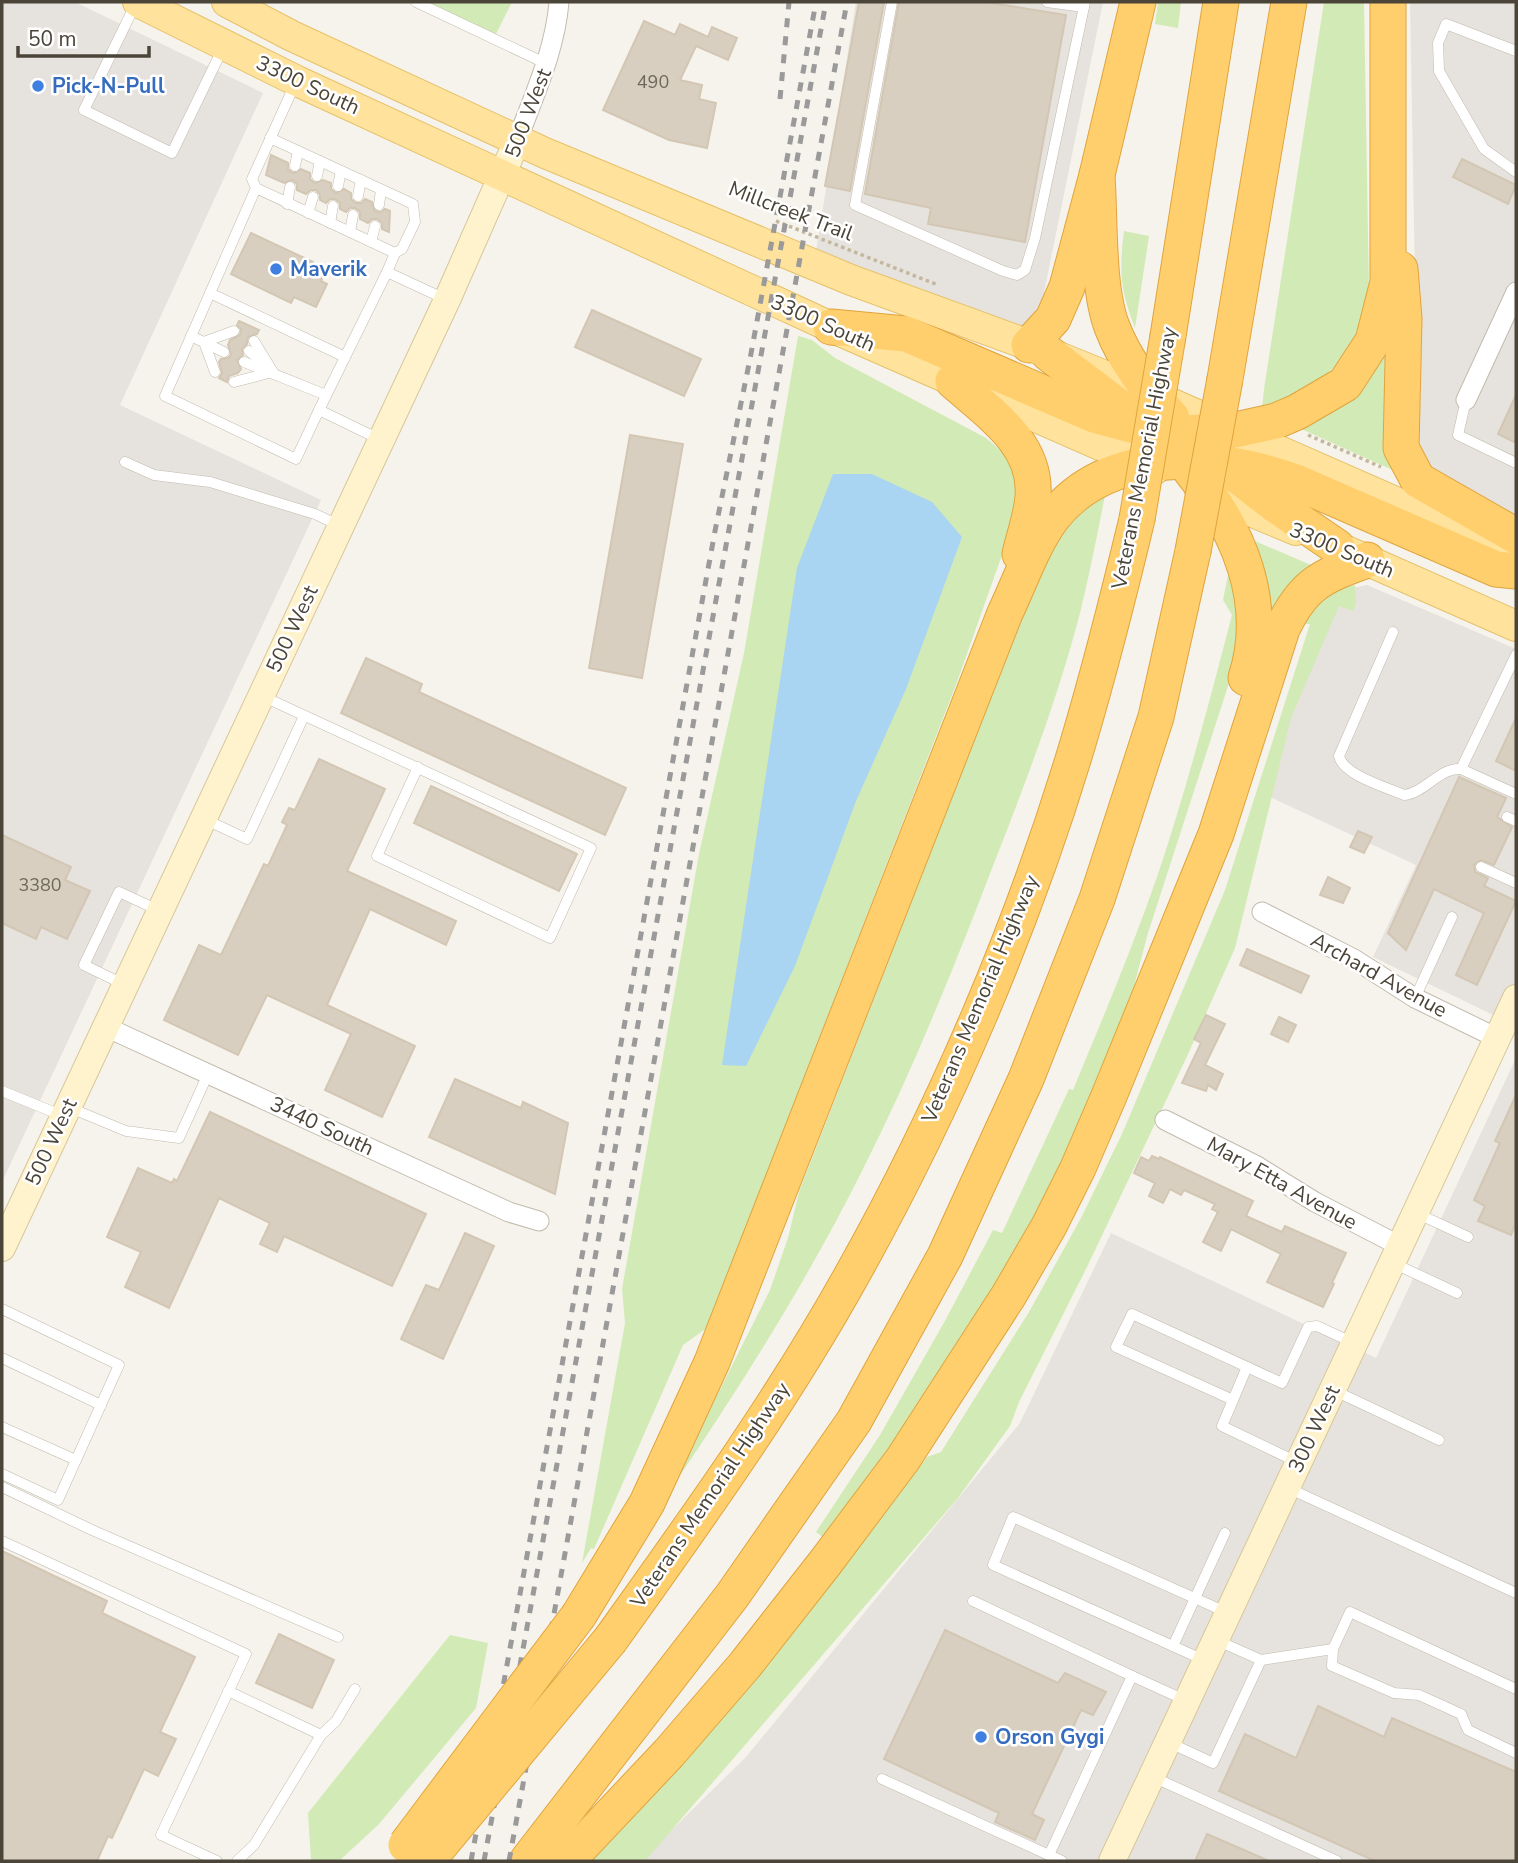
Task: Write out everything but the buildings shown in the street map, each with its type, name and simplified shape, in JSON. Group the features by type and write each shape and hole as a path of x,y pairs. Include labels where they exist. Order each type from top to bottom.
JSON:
{"highway":[{"path":"1138,2 1097,175 1067,286 1038,349 1150,430 1184,447"},
{"name":"Veterans Memorial Highway","path":"409,1856 611,1639 719,1487 791,1378 853,1273 960,1057 1012,932 1055,815 1111,626 1137,519 1221,2"},
{"path":"530,1857 732,1596 853,1421 945,1256 1026,1079 1097,899 1156,717 1193,551 1225,379 1289,2"},
{"path":"409,1856 579,1615 647,1503 712,1362 1005,613 1053,518 1068,501 1104,477 1235,430 1286,417 1345,384 1373,341 1388,282 1388,2"},
{"path":"1390,151 1404,319 1401,448 1418,480 1516,536"},
{"path":"567,1861 669,1752 745,1665 888,1480 937,1409 1009,1295 1049,1226 1078,1168 1216,834 1282,629 1293,605 1352,553 1274,504 1214,478 1184,447 1154,396 1126,357 1107,310 1097,175"},
{"path":"831,327 906,334 1094,415 1150,430"},
{"path":"953,381 1015,436 1029,463 1034,495 1005,613"},
{"path":"1214,478 1250,467 1287,479 1496,569 1516,570"},
{"path":"1158,973 1188,859 1250,665 1255,633 1254,602 1247,570 1214,478"}],"main road":[{"name":"3300 South","path":"137,2 297,80 953,381 1143,464 1214,478"},
{"name":"3300 South","path":"227,2 292,36 517,141 851,280 1038,349 1154,396 1516,555"},
{"name":"500 West","path":"4,1240 447,300 517,141"},
{"name":"3300 South","path":"1352,553 1516,626"},
{"name":"300 West","path":"1112,1861 1516,998"}],"street":[{"name":"500 West","path":"517,141 547,64 557,28 559,2"},
{"path":"1466,400 1515,297"},
{"name":"Archard Avenue","path":"1262,912 1354,959 1415,998 1497,1038"},
{"name":"3440 South","path":"106,1027 509,1212 539,1222"},
{"name":"Mary Etta Avenue","path":"1165,1119 1257,1166 1396,1254"}],"lane":[{"path":"137,2 84,110 173,153 225,45"},
{"path":"416,2 547,64"},
{"path":"892,2 855,205 1017,275 1025,270 1035,238 1084,5 1047,2"},
{"path":"1516,51 1446,24 1438,43 1439,71 1484,149 1516,172"},
{"path":"297,80 252,178 256,188 395,253"},
{"path":"256,188 165,396 296,460 395,253 401,249 415,222 413,204 270,138"},
{"path":"295,166 298,151"},
{"path":"317,176 320,161"},
{"path":"338,186 341,171"},
{"path":"358,196 361,180"},
{"path":"287,204 290,187"},
{"path":"379,205 382,190"},
{"path":"308,213 313,197"},
{"path":"330,223 332,206"},
{"path":"350,232 353,215"},
{"path":"371,242 375,226"},
{"path":"387,272 447,300"},
{"path":"210,293 345,357"},
{"path":"191,336 224,352"},
{"path":"204,342 232,336"},
{"path":"204,342 217,368"},
{"path":"251,346 273,372"},
{"path":"244,362 326,395"},
{"path":"236,378 273,372"},
{"path":"1466,400 1458,435 1516,463"},
{"path":"319,410 381,440"},
{"path":"125,462 154,475 210,482 315,514 340,526"},
{"path":"1393,632 1339,756 1340,762 1350,771 1404,795 1421,789 1450,770 1461,769 1516,794"},
{"path":"1461,769 1516,655"},
{"path":"261,696 418,767 591,848 550,938 377,856 418,767"},
{"path":"204,819 247,839 304,716"},
{"path":"1481,867 1516,883"},
{"path":"125,985 84,965 118,892 160,911"},
{"path":"1415,998 1452,917"},
{"path":"2,1091 126,1131 179,1138 208,1074"},
{"path":"1416,1212 1468,1237"},
{"path":"1396,1254 1457,1293"},
{"path":"2,1309 119,1365 58,1500 2,1474"},
{"path":"1233,1400 1116,1348 1132,1314 1282,1383 1308,1327 1317,1326 1354,1343"},
{"path":"2,1359 101,1405"},
{"path":"1247,1367 1222,1426 1299,1462"},
{"path":"1333,1390 1439,1440"},
{"path":"2,1427 76,1460"},
{"path":"2,1487 92,1530 338,1637"},
{"path":"1287,1488 1516,1593"},
{"path":"1228,1614 1013,1517 993,1565 1173,1646 1261,1660 1333,1649"},
{"path":"1173,1646 1225,1533"},
{"path":"2,1541 246,1654 161,1835 217,1861"},
{"path":"973,1601 1187,1701"},
{"path":"1516,1689 1350,1612 1333,1649 1332,1666 1394,1693 1419,1695 1461,1714 1468,1730 1516,1753"},
{"path":"1168,1742 1213,1763 1261,1660"},
{"path":"1048,1855 1132,1676"},
{"path":"237,1861 254,1845 321,1735 336,1721 355,1689"},
{"path":"228,1691 321,1735"},
{"path":"1152,1777 1337,1861"},
{"path":"882,1779 1062,1861"}],"path":[{"name":"Millcreek Trail","path":"772,220 948,289"},
{"path":"1296,430 1390,471"}],"shaded area":[{"path":"2,2 75,2 263,93 120,405 321,500 2,1182"},
{"path":"856,2 1103,2 1035,337 816,251"},
{"path":"1410,2 1516,2 1516,524 1441,486 1418,446"},
{"path":"1367,585 1516,649 1516,1026 1373,957 1416,865 1257,791 1328,593"},
{"path":"1516,1058 1516,1861 640,1861 746,1757 1020,1423 1111,1233 1376,1358"}],"green space":[{"path":"422,2 512,2 495,36"},
{"path":"1158,2 1181,2 1178,28 1155,24"},
{"path":"1324,2 1364,2 1369,294 1359,331 1342,359 1306,388 1262,408 1264,389"},
{"path":"1124,231 1149,236 1135,328 1122,280"},
{"path":"798,336 812,340 835,358 986,438 999,449 1003,446 1008,452 1020,492 1008,538 957,682 707,1328 683,1345 594,1549 591,1548 582,1563 625,1323 622,1289 699,854 744,653"},
{"path":"1390,346 1383,428 1386,446 1397,472 1299,428"},
{"path":"1106,490 1080,613 1050,711 1028,776 914,1060 862,1171 820,1251 751,1367 677,1480 675,1479 770,1290 788,1238 799,1192 1042,565 1061,529"},
{"path":"1250,539 1311,565 1288,586 1273,613 1269,612"},
{"path":"1230,565 1236,585 1240,649 1148,933 1133,990 1087,1103 1089,1105 1055,1176 993,1291 912,1416 824,1538 816,1532 880,1435 993,1230 1002,1233 1069,1089 1073,1090 1137,931 1178,812 1232,615 1223,600"},
{"path":"1355,585 1356,604 1353,611 1339,606 1291,718 1235,948 1189,1052 1087,1267 1019,1402 1010,1426 958,1498 645,1861 587,1861 819,1596 927,1457 941,1452 1029,1312 1081,1218 1122,1134 1225,890 1310,624 1300,624 1323,598"},
{"path":"450,1635 488,1643 476,1708 379,1824 339,1861 311,1861 308,1813"}],"water":[{"path":"833,474 872,474 932,502 962,537 906,689 856,801 795,966 746,1066 722,1065 797,568"}],"railway":[{"path":"780,99 789,2"},
{"path":"471,1861 715,531 750,359 816,2"},
{"path":"484,1861 826,2"},
{"path":"509,1861 847,2"}],"place":[{"name":"Pick-N-Pull","path":"38,86"},
{"name":"Maverik","path":"276,269"},
{"name":"Orson Gygi","path":"981,1737"}]}
